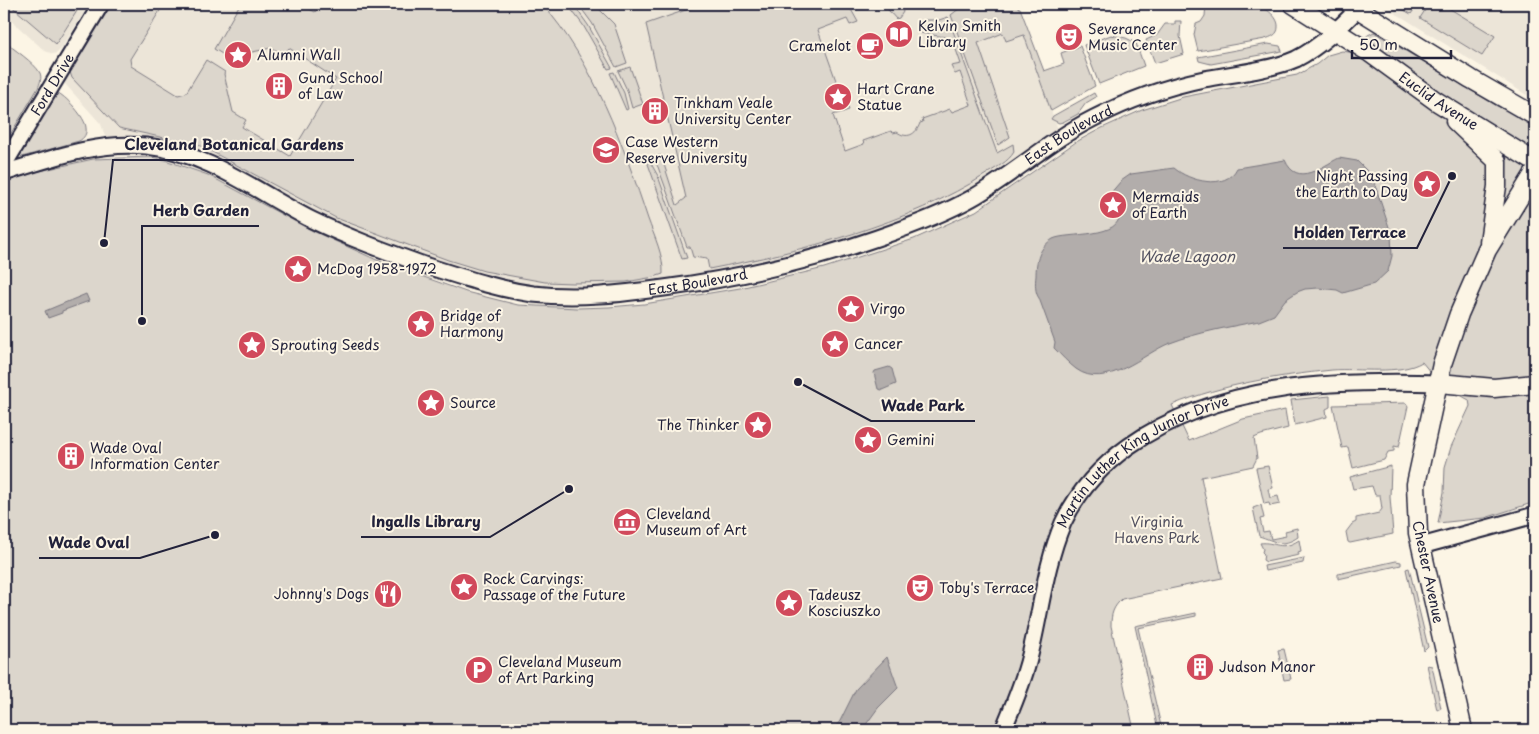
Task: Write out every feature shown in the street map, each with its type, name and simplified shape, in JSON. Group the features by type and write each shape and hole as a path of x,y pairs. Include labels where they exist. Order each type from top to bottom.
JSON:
{"main road":[{"name":"Euclid Avenue","path":"1293,4 1336,30 1436,101 1535,162"},
{"path":"1355,6 1471,79 1535,116"},
{"path":"1436,101 1497,162 1497,186 1487,250"},
{"path":"1487,250 1535,172"},
{"name":"Chester Avenue","path":"1463,730 1417,526 1416,484 1442,364 1459,314 1487,250"},
{"path":"1439,383 1494,388 1534,384"}],"street":[{"name":"Ford Drive","path":"4,165 101,4"},
{"name":"East Boulevard","path":"4,173 64,155 108,146 142,146 166,149 188,155 213,166 341,233 457,276 535,294 614,295 749,274 820,256 897,231 972,198 1061,137 1121,105 1161,90 1292,60 1314,47 1336,30 1355,6"},
{"name":"Martin Luther King Junior Drive","path":"1003,730 1026,671 1051,558 1064,523 1076,500 1096,475 1120,452 1151,432 1185,415 1214,404 1253,394 1324,384 1439,383"},
{"path":"1421,546 1535,515"}],"shaded area":[{"path":"4,4 89,4 61,49 53,54 45,51 4,14"},
{"name":"Case Western Reserve University","path":"101,4 1015,4 1014,8 1053,116 1051,119 1055,121 1061,137 972,198 749,274 549,295 402,257 213,166 108,146 101,124 57,75"},
{"path":"1377,4 1535,4 1535,100 1402,17"}],"green space":[{"path":"1249,3 1258,5 1273,15 1278,23 1278,30 1274,35 1265,39 1198,51 1194,35 1196,24 1201,22 1205,16 1206,4"},
{"path":"9,4 72,4 77,11 56,44"},
{"path":"111,4 164,4 130,59 131,66 178,95 186,93 206,60 225,72 233,112 246,120 242,127 290,156 336,79 289,48 284,54 271,48 234,56 232,60 214,49 240,4 300,4 315,12 321,4 542,4 577,51 605,105 658,246 663,274 626,282 572,283 545,282 484,271 448,260 336,218 201,146 119,128 72,78 70,72"},
{"path":"567,4 573,4 588,25 612,68 608,69 583,25"},
{"path":"578,4 594,4 614,24 627,63 616,67 592,23"},
{"path":"703,4 848,4 858,22 850,25 847,19 818,30 844,103 846,102 849,110 833,115 845,151 864,144 863,141 891,131 893,133 911,135 920,123 923,122 922,119 950,109 952,112 971,105 960,72 955,74 951,66 961,64 953,41 946,42 945,37 920,33 919,30 924,20 939,20 948,17 997,153 1013,144 1014,152 1002,164 957,191 889,221 853,234 780,254 709,269 707,259 693,257 690,247 687,247 658,167 652,158 661,155 677,205 686,198 646,24"},
{"path":"883,4 901,4 903,12 896,19"},
{"path":"965,4 1019,4 1018,8 1020,8 1044,71 1064,64 1061,53 1080,46 1095,86 1051,111 1024,35 1006,41 1003,33 978,43 1010,137 998,145 951,15"},
{"path":"1393,4 1418,4 1411,14"},
{"path":"1429,4 1442,4 1495,36 1482,56 1420,18"},
{"path":"1175,21 1181,21 1180,36 1184,54 1155,63 1146,40 1157,35 1165,24 1175,24"},
{"name":"Virginia Havens Park","path":"1374,32 1497,106 1535,124 1535,502 1485,518 1438,523 1444,492 1445,467 1451,447 1470,406 1469,400 1439,383 1422,362 1413,366 1391,370 1332,370 1271,378 1231,386 1172,405 1189,441 1243,419 1285,410 1288,428 1254,438 1257,458 1253,466 1201,477 1222,578 1122,599 1116,605 1112,614 1111,626 1134,730 4,730 4,182 31,173 93,159 151,157 208,175 313,231 379,261 466,292 518,305 577,308 644,304 740,288 824,268 914,239 976,211 1076,142 1142,110 1183,97 1297,75 1317,64 1328,55 1342,51 1349,52"},
{"path":"1111,35 1126,38 1136,43 1144,66 1099,84 1084,45"},
{"path":"4,41 33,64 41,77 38,88 4,145"},
{"path":"1268,44 1280,46 1282,51 1211,64 1199,61 1198,57"},
{"path":"630,67 643,104 632,108 627,90 618,71"},
{"path":"614,72 624,93 628,109 626,110 610,73"},
{"path":"56,92 69,102 83,119 86,128 85,136 79,141 22,157 19,154"},
{"path":"1094,93 1096,97 1086,103 1078,114 1059,123 1051,119 1053,116"},
{"path":"649,160 658,176 687,258 682,259 647,161"},
{"path":"1330,396 1330,407 1326,409 1327,417 1295,425 1291,400"},
{"path":"1406,403 1408,406 1399,447 1394,446 1394,451 1388,452 1384,460 1353,468 1348,447 1342,448 1333,405"},
{"path":"1268,466 1273,488 1268,489 1270,498 1278,496 1280,504 1270,506 1269,503 1264,504 1256,468"},
{"path":"1391,466 1390,497 1393,534 1348,542 1346,532 1356,522 1356,518 1379,513 1382,509 1380,495 1375,495 1372,486 1353,489 1350,477"},
{"path":"1261,505 1264,518 1260,519 1263,532 1269,531 1271,539 1286,536 1285,531 1297,528 1298,537 1283,543 1259,536 1253,508"},
{"path":"1299,540 1301,551 1298,552 1299,555 1266,562 1263,560 1264,554 1260,543 1283,546"},
{"path":"1304,558 1303,563 1265,571 1264,566"},
{"path":"1396,561 1401,562 1401,565 1338,579 1338,574"},
{"path":"1409,568 1428,647 1424,651 1406,569"},
{"path":"1196,613 1196,616 1138,628 1161,726 1161,730 1158,730 1135,626"},
{"path":"1284,649 1291,679 1284,680 1278,650"},
{"path":"1427,665 1432,666 1441,708 1437,710"}],"water":[{"name":"Wade Lagoon","path":"1339,158 1357,161 1367,171 1375,185 1391,233 1392,256 1388,271 1374,284 1343,293 1337,290 1318,288 1305,289 1285,300 1274,315 1259,321 1181,339 1160,348 1124,368 1100,376 1088,375 1076,369 1054,348 1055,342 1035,285 1036,270 1041,250 1053,239 1104,231 1113,227 1118,221 1119,212 1116,205 1109,201 1109,195 1121,181 1131,174 1174,168 1198,180 1216,182 1225,180 1237,168 1285,160 1296,173 1303,174 1318,170"},
{"path":"86,294 89,301 48,318 45,311"},
{"path":"889,367 892,369 896,384 882,390 878,389 875,371"},
{"path":"887,657 898,688 878,708 862,730 833,730 840,721 856,689"}],"place":[{"name":"Kelvin Smith Library","path":"899,34"},
{"name":"Severance Music Center","path":"1069,37"},
{"name":"Cramelot","path":"870,46"},
{"name":"Alumni Wall","path":"238,55"},
{"name":"Gund School of Law","path":"279,86"},
{"name":"Hart Crane Statue","path":"838,97"},
{"name":"Tinkham Veale University Center","path":"655,111"},
{"name":"Case Western Reserve University","path":"606,150"},
{"name":"Holden Terrace","path":"1452,176"},
{"name":"Night Passing the Earth to Day","path":"1427,184"},
{"name":"Mermaids of Earth","path":"1113,205"},
{"name":"Cleveland Botanical Gardens","path":"104,243"},
{"name":"McDog 1958-1972","path":"298,269"},
{"name":"Virgo","path":"851,309"},
{"name":"Herb Garden","path":"142,321"},
{"name":"Bridge of Harmony","path":"421,324"},
{"name":"Cancer","path":"835,344"},
{"name":"Sprouting Seeds","path":"252,345"},
{"name":"Wade Park","path":"798,382"},
{"name":"Source","path":"431,403"},
{"name":"The Thinker","path":"758,425"},
{"name":"Gemini","path":"868,440"},
{"name":"Wade Oval Information Center","path":"71,456"},
{"name":"Ingalls Library","path":"569,489"},
{"name":"Cleveland Museum of Art","path":"627,522"},
{"name":"Wade Oval","path":"215,535"},
{"name":"Rock Carvings: Passage of the Future","path":"464,587"},
{"name":"Toby's Terrace","path":"920,588"},
{"name":"Johnny's Dogs","path":"388,594"},
{"name":"Tadeusz Kosciuszko","path":"789,603"},
{"name":"Judson Manor","path":"1200,667"},
{"name":"Cleveland Museum of Art Parking","path":"479,670"}]}
